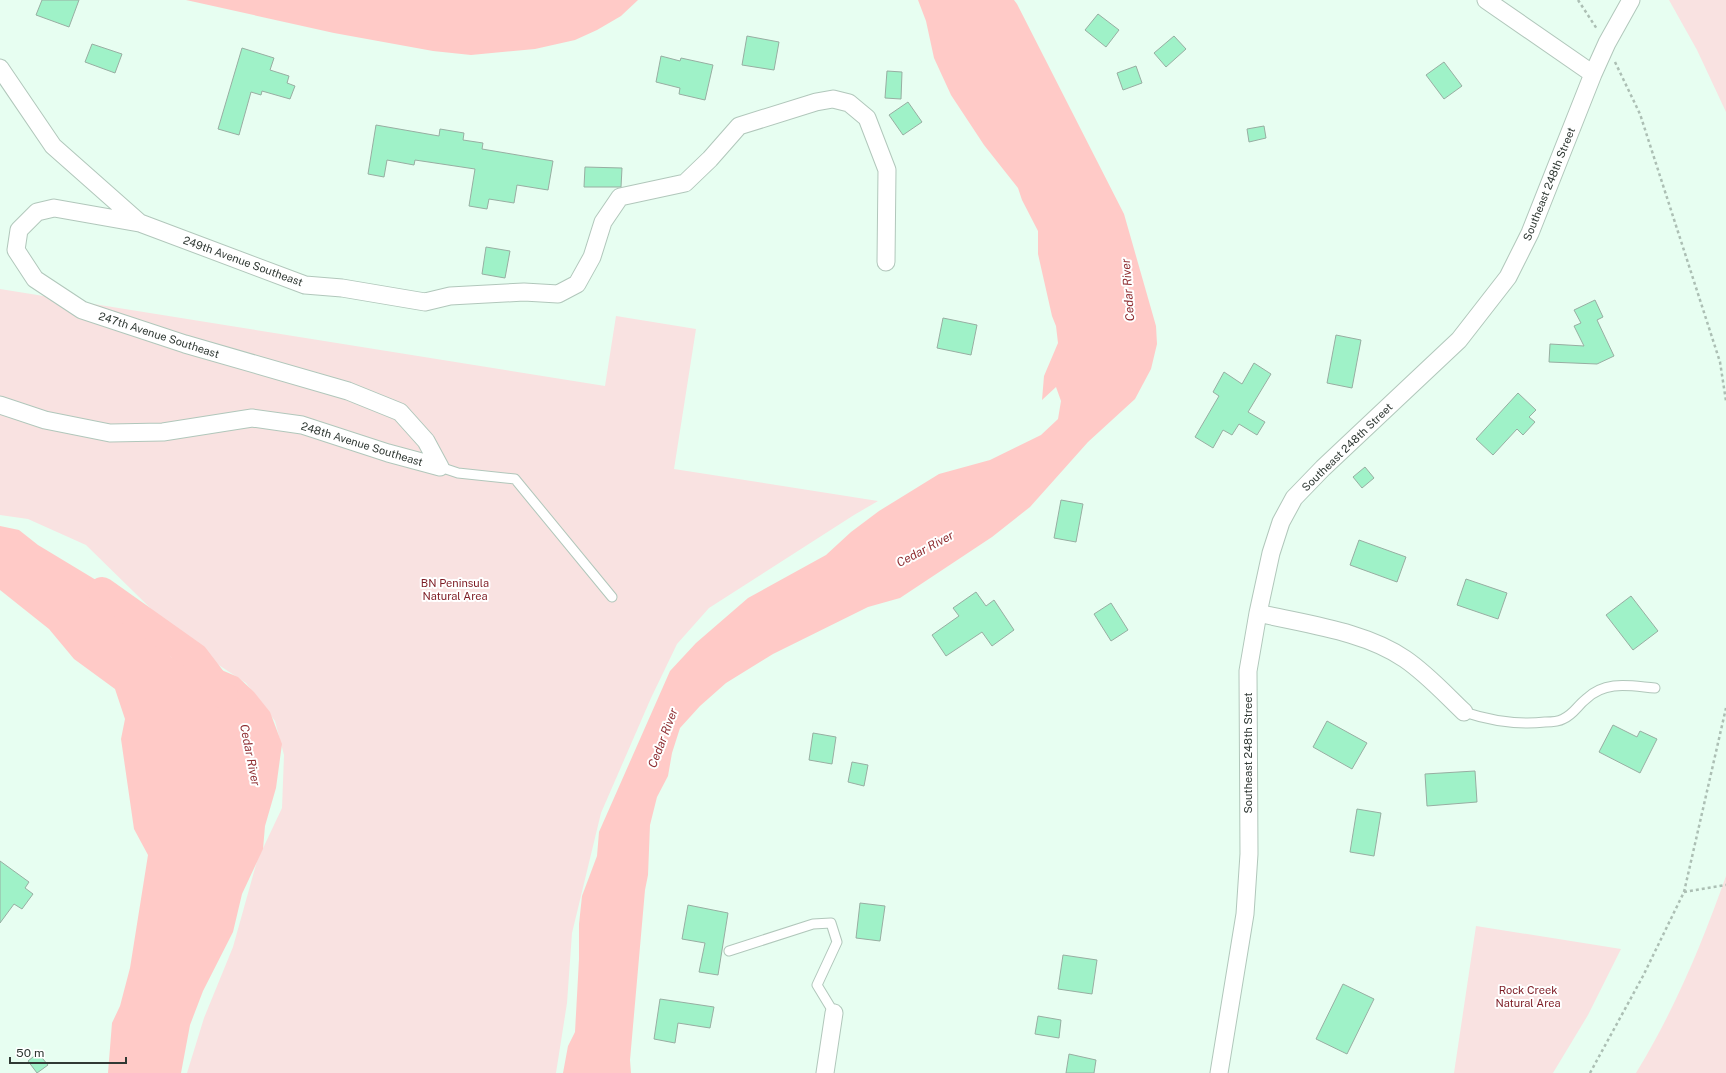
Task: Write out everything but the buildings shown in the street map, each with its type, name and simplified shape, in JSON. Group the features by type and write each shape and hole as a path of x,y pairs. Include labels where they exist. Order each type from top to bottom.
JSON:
{"street":[{"path":"1486,0 1593,74"},
{"name":"Southeast 248th Street","path":"1219,1073 1244,914 1249,854 1248,671 1258,613 1271,553 1279,528 1294,498 1322,468 1459,340 1508,277 1530,233 1593,74 1607,43 1631,0"},
{"name":"249th Avenue Southeast","path":"0,68 53,146 140,223 305,285 342,288 425,302 450,296 524,292 558,294 577,284 592,257 603,222 620,197 685,183 710,158 738,126 809,104 833,99 849,103 867,118 887,170 886,262"},
{"name":"247th Avenue Southeast","path":"140,223 54,208 37,212 19,230 16,250 35,279 82,310 185,344 348,391 400,412 426,441 440,467"},
{"name":"248th Avenue Southeast","path":"0,405 45,420 110,433 163,432 252,418 302,425 388,453 440,467"},
{"path":"1258,613 1352,635 1392,651 1419,670 1464,712"},
{"path":"825,1073 834,1013"}],"lane":[{"path":"440,467 458,472 514,478 612,597"},
{"path":"1464,712 1487,720 1517,724 1562,720 1575,712 1585,699 1602,688 1621,686 1655,688"},
{"path":"729,951 813,924 831,923 837,942 817,985 834,1013"}],"path":[{"path":"1578,0 1607,43 1640,114 1720,362 1726,401"},
{"path":"1590,1073 1643,976 1684,892 1726,708"},
{"path":"1684,892 1726,885"}],"green space":[{"path":"1669,0 1726,0 1726,112 1697,50"},
{"name":"BN Peninsula Natural Area","path":"0,289 605,386 616,316 696,329 674,469 878,501 709,608 677,644 651,698 601,813 572,933 567,1003 556,1073 187,1073 204,1018 233,947 257,861 282,808 284,755 275,721 246,683 187,644 86,545 28,519 0,515"},
{"path":"1726,876 1726,1073 1636,1073 1663,1026 1686,977"},
{"name":"Rock Creek Natural Area","path":"1476,926 1621,949 1588,1015 1553,1073 1454,1073"}],"water":[{"path":"186,0 638,0 621,16 597,30 575,40 535,49 471,55 433,51 334,33"},
{"path":"918,0 1014,0 1017,4 1124,214 1156,326 1157,344 1151,369 1135,399 1088,442 1030,507 992,537 900,598 868,607 773,654 726,683 700,706 680,728 672,753 668,776 657,797 650,825 648,875 645,890 630,1060 631,1073 563,1073 568,1046 575,1032 579,959 579,924 582,896 597,856 599,832 670,671 696,643 748,598 826,555 851,532 879,511 939,474 990,460 1041,435 1058,419 1061,401 1056,387 1042,400 1044,376 1058,343 1056,326 1052,316 1038,254 1038,231 1022,200 1018,188 984,145 951,95 934,58 926,21"},
{"path":"0,526 19,530 38,545 96,580 133,611 145,631 171,657 181,661 219,669 238,677 254,692 270,712 282,744 276,788 265,826 263,849 242,894 233,932 203,991 190,1025 181,1073 108,1073 112,1023 120,1006 130,968 148,855 134,829 121,739 125,719 115,689 74,659 49,629 0,590"}],"waterway":[{"name":"Cedar River","path":"102,591 195,657 224,695"}]}
